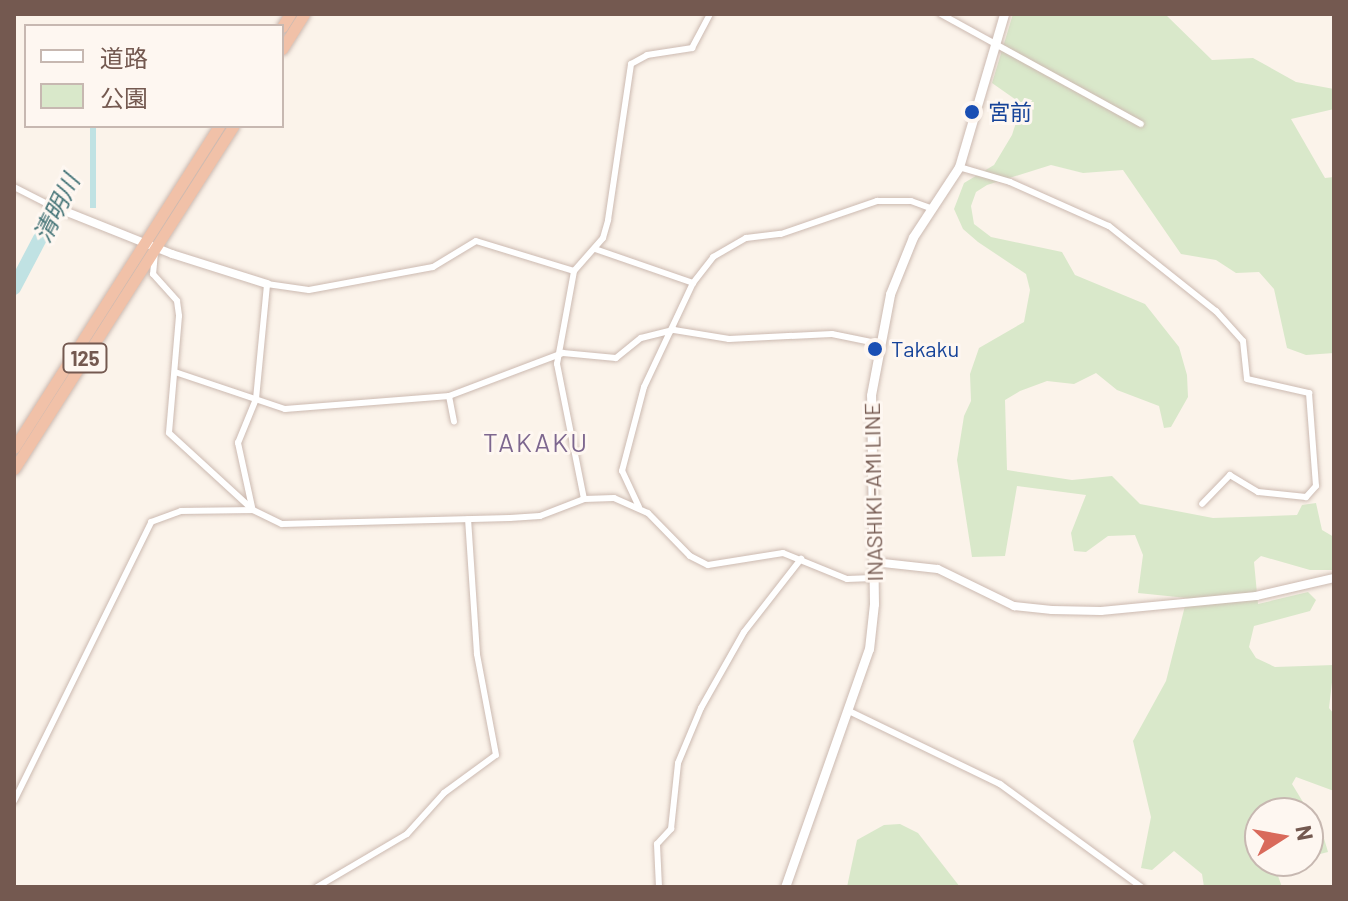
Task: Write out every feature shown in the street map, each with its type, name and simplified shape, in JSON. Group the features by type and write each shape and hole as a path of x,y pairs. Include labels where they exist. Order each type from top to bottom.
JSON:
{"highway":[{"path":"284,46 304,14"},
{"name":"125","path":"14,469 218,128"},
{"name":"125","path":"14,448 232,128"}],"main road":[{"name":"INASHIKI-AMI LINE","path":"785,887 869,649 874,562 870,422 895,275 959,167 1004,14"}],"street":[{"path":"584,499 557,364 563,353 574,271 595,249 608,220 627,71 636,59 692,48 710,14"},
{"path":"941,14 1141,124"},
{"path":"959,167 1010,182 1109,226 1216,311 1243,341 1247,379 1309,393 1316,486 1311,492 1306,497 1258,492 1230,475 1202,504"},
{"path":"14,187 61,210 150,245 267,284 309,290 334,288 433,267 476,241 574,271"},
{"path":"873,578 847,579 801,559 776,553 708,565 690,556 639,507 623,479 624,457 644,387 674,330 693,283 713,257 746,238 781,234 877,201 911,201 933,209"},
{"path":"150,245 153,274 177,301 169,433 253,510 294,526 540,516 584,499 614,498 639,507"},
{"path":"595,249 693,283"},
{"path":"253,510 238,443 256,399 267,284"},
{"path":"175,372 285,409 449,396 563,353 616,358 641,338 674,330 729,339 832,334 881,344"},
{"path":"449,396 454,422"},
{"path":"14,801 151,522 181,511 253,510"},
{"path":"317,887 407,834 444,793 496,755 477,654 468,519"},
{"path":"659,887 657,844 671,829 678,763 701,708 744,632 801,559"},
{"path":"874,562 938,569 1014,606 1052,610 1101,611 1256,596 1334,578"},
{"path":"849,711 1000,784 1141,887"}],"green space":[{"path":"1013,14 1165,14 1212,60 1253,58 1296,82 1334,89 1334,109 1291,119 1325,178 1334,177 1334,353 1306,355 1287,348 1274,289 1259,272 1236,273 1216,260 1181,254 1123,170 1083,173 1051,165 987,185 976,192 971,206 974,224 991,237 1062,252 1075,275 1145,304 1179,347 1187,375 1188,397 1171,427 1164,428 1159,406 1117,390 1096,373 1074,384 1047,381 1020,391 1005,400 1007,470 1072,480 1112,476 1140,504 1213,518 1297,515 1302,505 1316,503 1322,530 1334,537 1334,570 1310,570 1261,556 1254,562 1258,604 1308,592 1316,600 1310,611 1254,626 1249,647 1256,658 1275,667 1334,665 1329,708 1334,714 1334,791 1296,777 1292,784 1300,797 1244,797 1244,877 1278,877 1282,887 1204,887 1202,874 1174,851 1152,870 1141,868 1151,817 1133,741 1166,681 1187,598 1138,593 1143,555 1135,535 1108,536 1086,552 1074,551 1071,533 1086,495 1017,486 1005,556 972,557 957,460 964,416 971,401 970,374 979,348 1024,322 1030,290 1026,274 963,229 954,209 964,183 994,165 1012,135 1022,104 992,83"},
{"path":"900,824 918,833 960,887 847,887 857,840 884,825"}],"water":[{"path":"90,128 96,128 96,208 90,208"}],"waterway":[{"name":"清明川","path":"14,288 68,185"}],"place":[{"name":"宮前","path":"972,112"},
{"name":"Takaku","path":"875,349"}],"district":[{"name":"TAKAKU","path":"536,442"}]}
